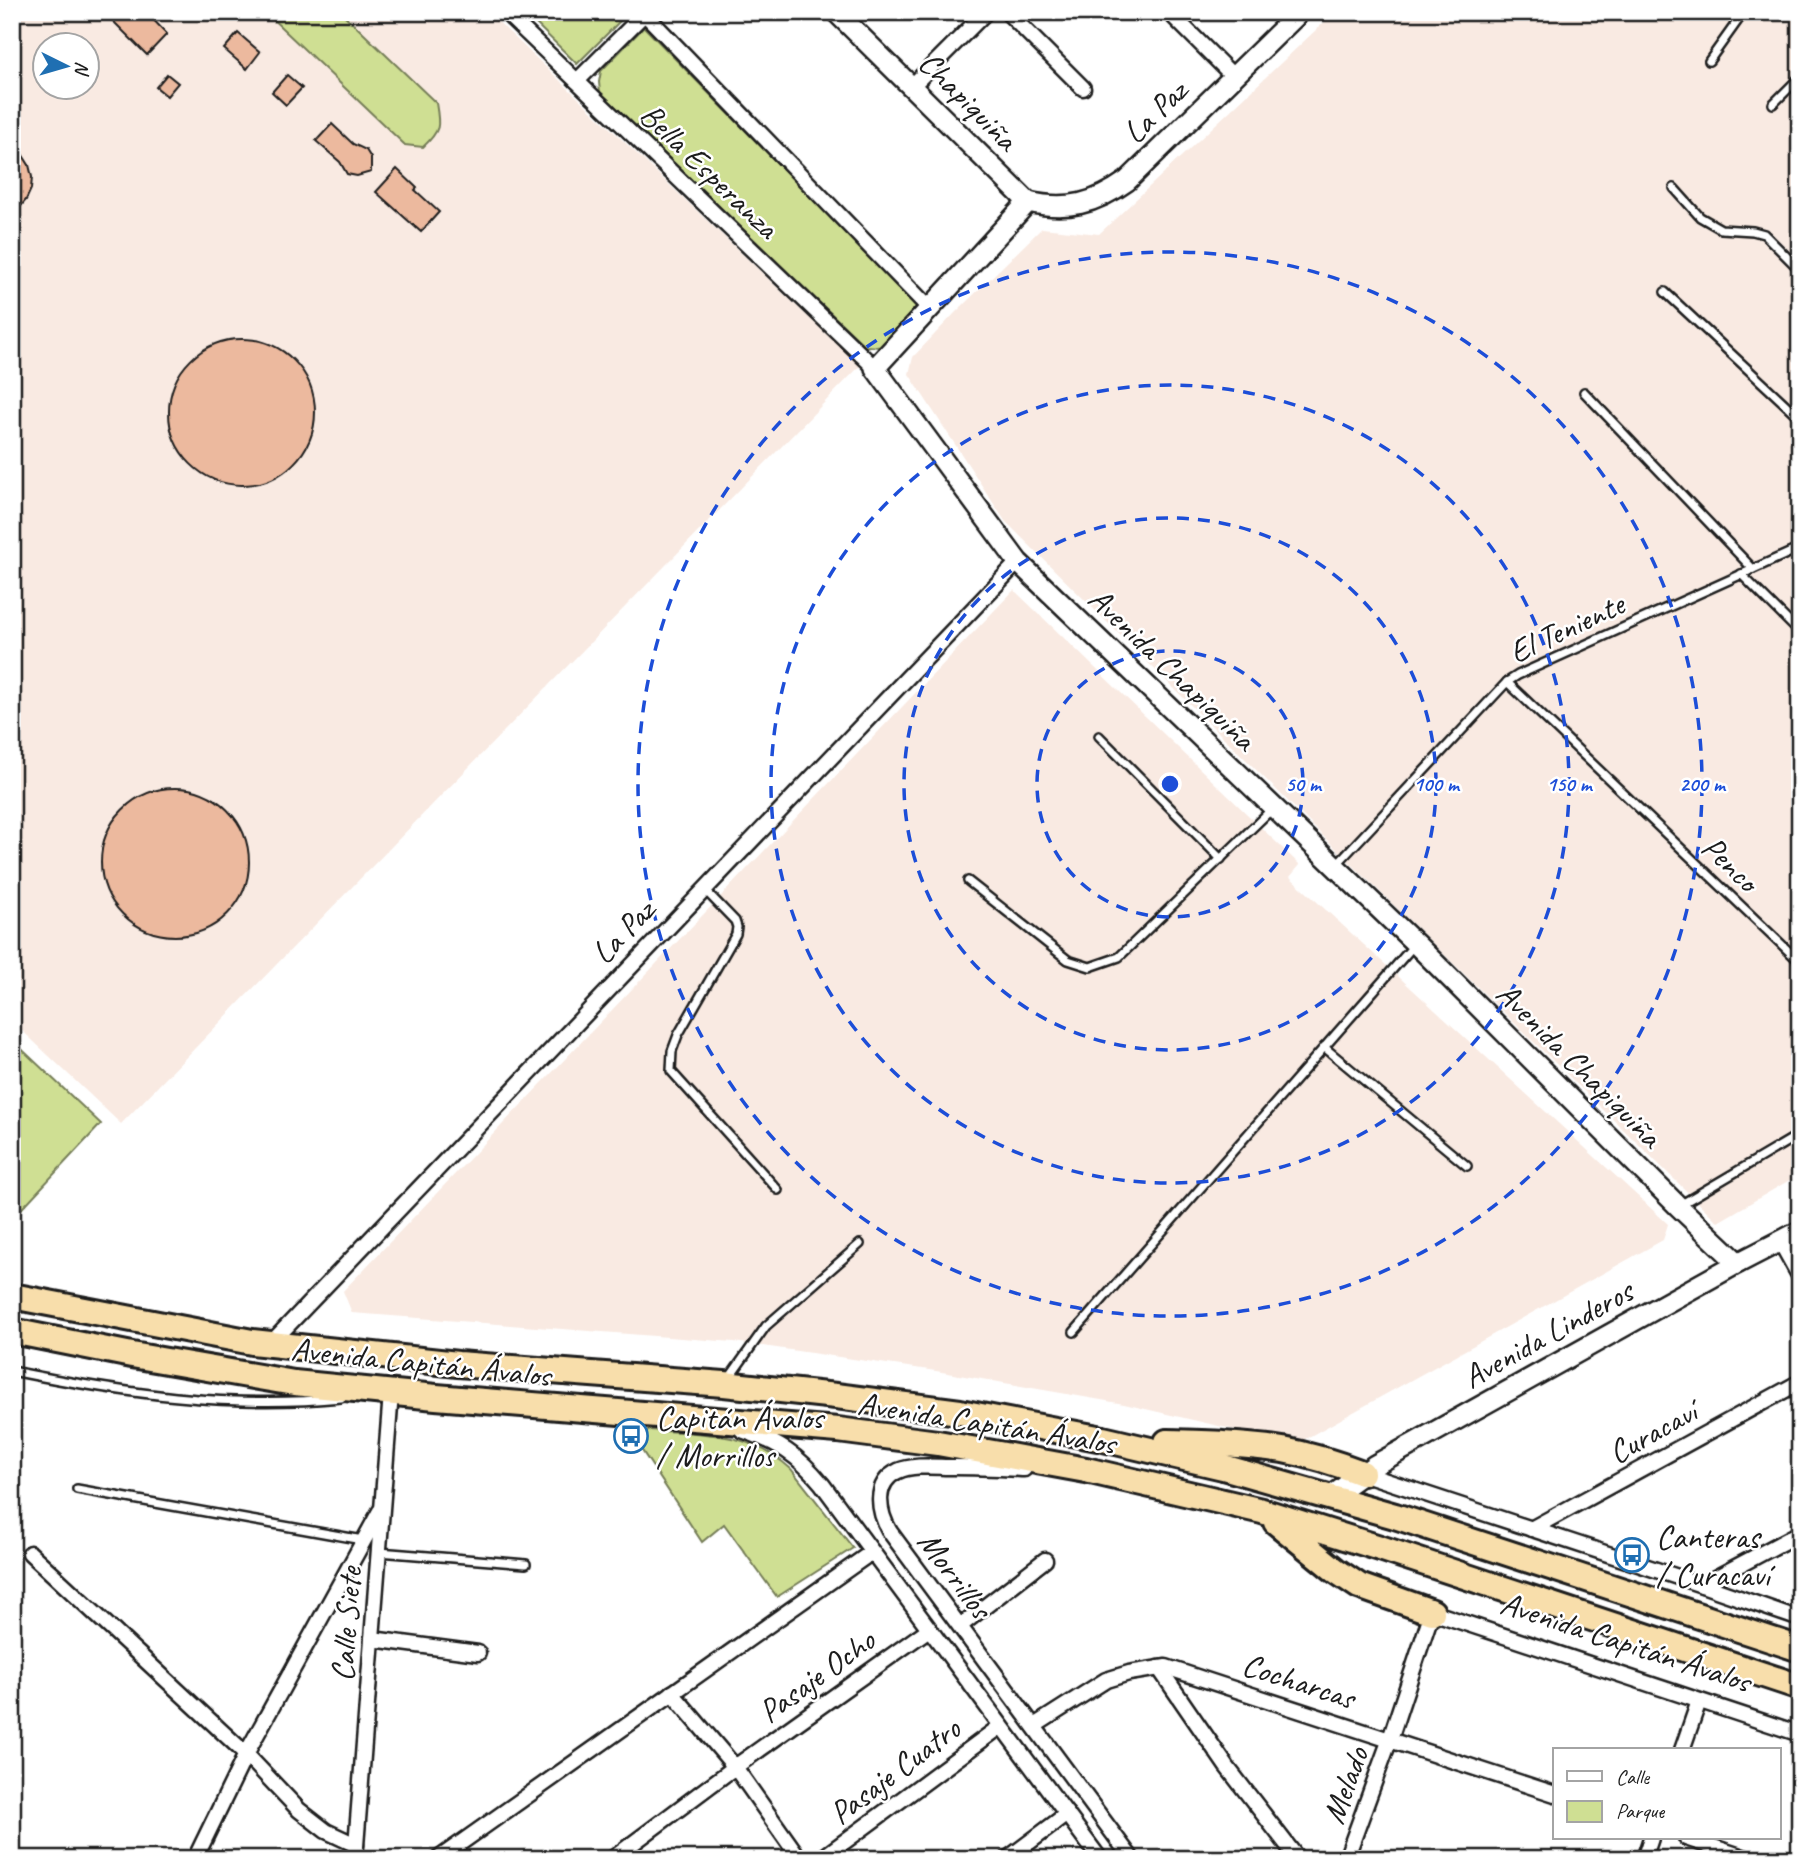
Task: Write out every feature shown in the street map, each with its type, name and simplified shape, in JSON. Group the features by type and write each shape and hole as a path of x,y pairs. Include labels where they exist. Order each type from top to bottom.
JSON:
{"highway":[{"name":"Avenida Capitán Ávalos","path":"12,1296 252,1342 430,1361 724,1384 910,1405 997,1418 1223,1467 1330,1497 1800,1649"},
{"name":"Avenida Capitán Ávalos","path":"12,1331 132,1355 305,1384 838,1430 926,1441 1086,1470 1262,1511 1800,1687"},
{"path":"1103,1439 1224,1444 1280,1450 1362,1473"},
{"path":"1262,1511 1296,1507 1330,1497"},
{"path":"1262,1511 1359,1586 1432,1612"}],"street":[{"name":"Bella Esperanza","path":"505,12 875,368"},
{"name":"Chapiquiña","path":"836,12 1028,202"},
{"path":"911,87 986,12"},
{"path":"1007,12 1083,88"},
{"path":"1170,12 1234,77"},
{"name":"La Paz","path":"1028,202 1069,206 1099,198 1127,181 1300,12"},
{"name":"Bella Esperanza","path":"645,13 929,307"},
{"path":"577,81 645,13"},
{"path":"875,368 1028,202"},
{"name":"Avenida Chapiquiña","path":"875,368 1018,562 1416,944 1738,1263"},
{"name":"La Paz","path":"271,1343 1018,562"},
{"name":"Avenida Linderos","path":"1330,1497 1362,1473 1800,1231"},
{"path":"1780,1241 1800,1277"},
{"name":"Curacaví","path":"1531,1529 1800,1382"},
{"name":"Calle Siete","path":"356,1852 391,1393"},
{"name":"Morrillos","path":"700,1419 758,1435 801,1460 822,1484 1100,1859"},
{"name":"Morrillos","path":"1086,1470 914,1467 901,1470 886,1480 879,1500 880,1512 885,1524 1132,1859"},
{"path":"1362,1473 1800,1619"},
{"path":"195,1859 246,1754 382,1506"},
{"path":"1702,1585 1800,1533"},
{"path":"438,1859 872,1552"},
{"path":"30,1553 246,1754 299,1810 356,1852"},
{"path":"960,1626 1045,1560"},
{"name":"Avenida Capitán Ávalos","path":"1432,1612 1800,1734"},
{"name":"Melado","path":"1347,1858 1432,1612"},
{"name":"Pasaje Ocho","path":"612,1859 929,1629"},
{"path":"372,1639 478,1653"},
{"name":"Cocharcas","path":"1034,1726 1105,1680 1166,1667 1553,1793"},
{"path":"1158,1668 1227,1767 1298,1859"},
{"path":"672,1693 735,1768 800,1859"},
{"path":"1683,1748 1699,1701"},
{"name":"Pasaje Cuatro","path":"821,1859 1001,1726"},
{"path":"1007,1859 1067,1814"},
{"path":"1644,1859 1650,1840"},
{"path":"1692,1840 1749,1859"}],"lane":[{"path":"1709,61 1744,12"},
{"path":"1773,104 1800,77"},
{"path":"1674,188 1700,217 1721,229 1764,234 1800,270"},
{"path":"1665,292 1800,418"},
{"path":"1584,392 1753,569"},
{"name":"El Teniente","path":"1335,866 1507,682 1800,548"},
{"path":"1741,574 1800,633"},
{"name":"Penco","path":"1507,682 1800,962"},
{"path":"1099,736 1221,859"},
{"path":"968,881 1068,960 1090,967 1119,957 1274,808"},
{"path":"705,890 735,921 736,934 678,1035 671,1051 671,1071 778,1190"},
{"path":"1074,1332 1416,944"},
{"path":"1324,1047 1467,1167"},
{"path":"1678,1206 1800,1134"},
{"path":"724,1384 766,1325 860,1244"},
{"path":"12,1371 104,1389 232,1402 313,1401 391,1393"},
{"path":"76,1489 364,1540"},
{"path":"379,1552 526,1564"}],"shaded area":[{"path":"12,12 488,12 860,366 121,1124 12,1021"},
{"path":"1335,12 1800,12 1800,1174 1718,1222 1005,521 909,374 913,357 1042,228 1099,234"},
{"path":"1014,590 1300,865 1290,877 1668,1224 1663,1240 1296,1444 1124,1404 936,1371 734,1342 352,1313 343,1291"}],"green space":[{"path":"265,12 341,12 436,103 436,132 423,147 405,145"},
{"path":"524,12 629,12 577,64"},
{"path":"644,27 917,306 881,347 865,346 600,92 601,71"},
{"path":"12,1040 101,1124 12,1219"},
{"path":"648,1430 724,1436 758,1447 775,1456 791,1469 853,1548 777,1597 724,1524 702,1542 641,1449"}],"building":[{"path":"104,12 146,12 167,34 147,55"},
{"path":"238,33 260,52 247,69 224,49"},
{"path":"167,74 178,83 167,96 156,87"},
{"path":"287,75 302,88 286,105 272,92"},
{"path":"332,124 353,144 366,150 371,158 371,172 357,176 347,174 340,162 316,141"},
{"path":"12,138 29,165 32,177 26,200 12,217"},
{"path":"397,169 439,212 421,232 376,192"},
{"path":"242,339 270,345 293,361 309,384 315,412 309,440 293,463 270,479 242,485 214,479 191,463 175,440 169,412 175,384 191,361 214,345"},
{"path":"175,788 203,793 228,809 244,834 249,862 244,890 228,915 203,931 175,936 147,931 122,915 106,890 101,862 106,834 122,809 147,793"}],"place":[{"name":"Capitán Ávalos / Morrillos","path":"631,1436"},
{"name":"Canteras / Curacaví","path":"1632,1555"}]}
